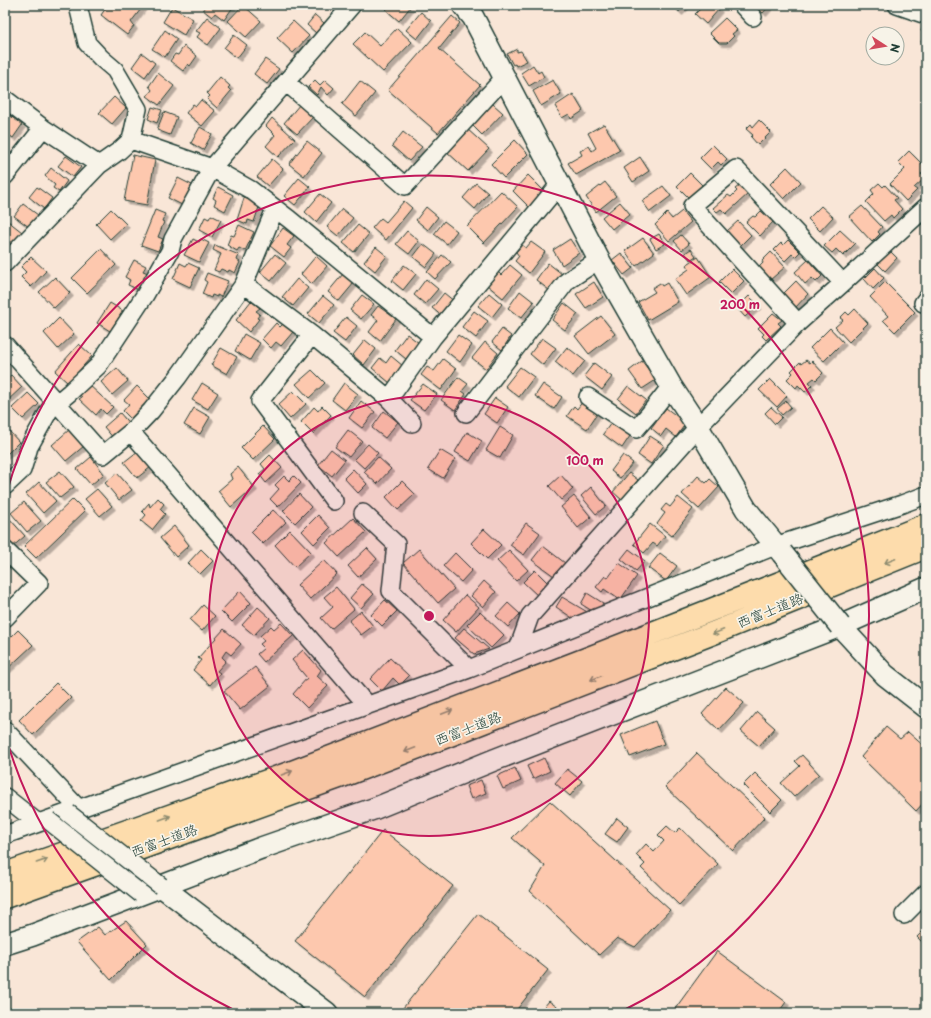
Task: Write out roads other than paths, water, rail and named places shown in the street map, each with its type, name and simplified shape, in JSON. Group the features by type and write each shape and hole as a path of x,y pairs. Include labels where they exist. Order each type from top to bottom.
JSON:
{"highway":[{"name":"西富士道路","path":"5,874 320,761 594,656 926,525"},
{"name":"西富士道路","path":"5,897 374,764 716,632 926,547"}],"street":[{"path":"5,263 99,165 120,151 132,140 138,109 115,70 87,43 79,5"},
{"path":"5,486 22,470 29,447 50,409 98,366 145,295 170,251 173,238 212,168 352,5"},
{"path":"463,5 474,17 599,260 671,386 698,427 746,509 840,626 885,675 926,707"},
{"path":"897,5 926,16"},
{"path":"286,82 405,186 505,77"},
{"path":"5,99 43,128 99,165"},
{"path":"5,176 43,128"},
{"path":"132,140 212,168 251,190 289,219 433,337"},
{"path":"798,323 692,206 736,169 843,284"},
{"path":"389,399 433,337 560,185"},
{"path":"518,649 530,616 698,427 798,323 843,284 926,207"},
{"path":"5,345 102,455 131,432 151,411 178,377 244,284 275,209"},
{"path":"466,413 567,281 599,260"},
{"path":"244,284 312,335 389,399 412,423"},
{"path":"312,335 260,400 334,501"},
{"path":"588,397 636,429 671,386"},
{"path":"131,432 367,705"},
{"path":"5,835 468,669 779,549 926,495"},
{"path":"363,512 396,544 392,591 468,669"},
{"path":"5,550 39,583 5,618"},
{"path":"5,944 33,935 261,848 376,808 494,760 840,626 926,588"},
{"path":"5,730 74,811 161,886 320,1011"},
{"path":"5,797 43,822 141,894"},
{"path":"904,915 926,892"}]}
